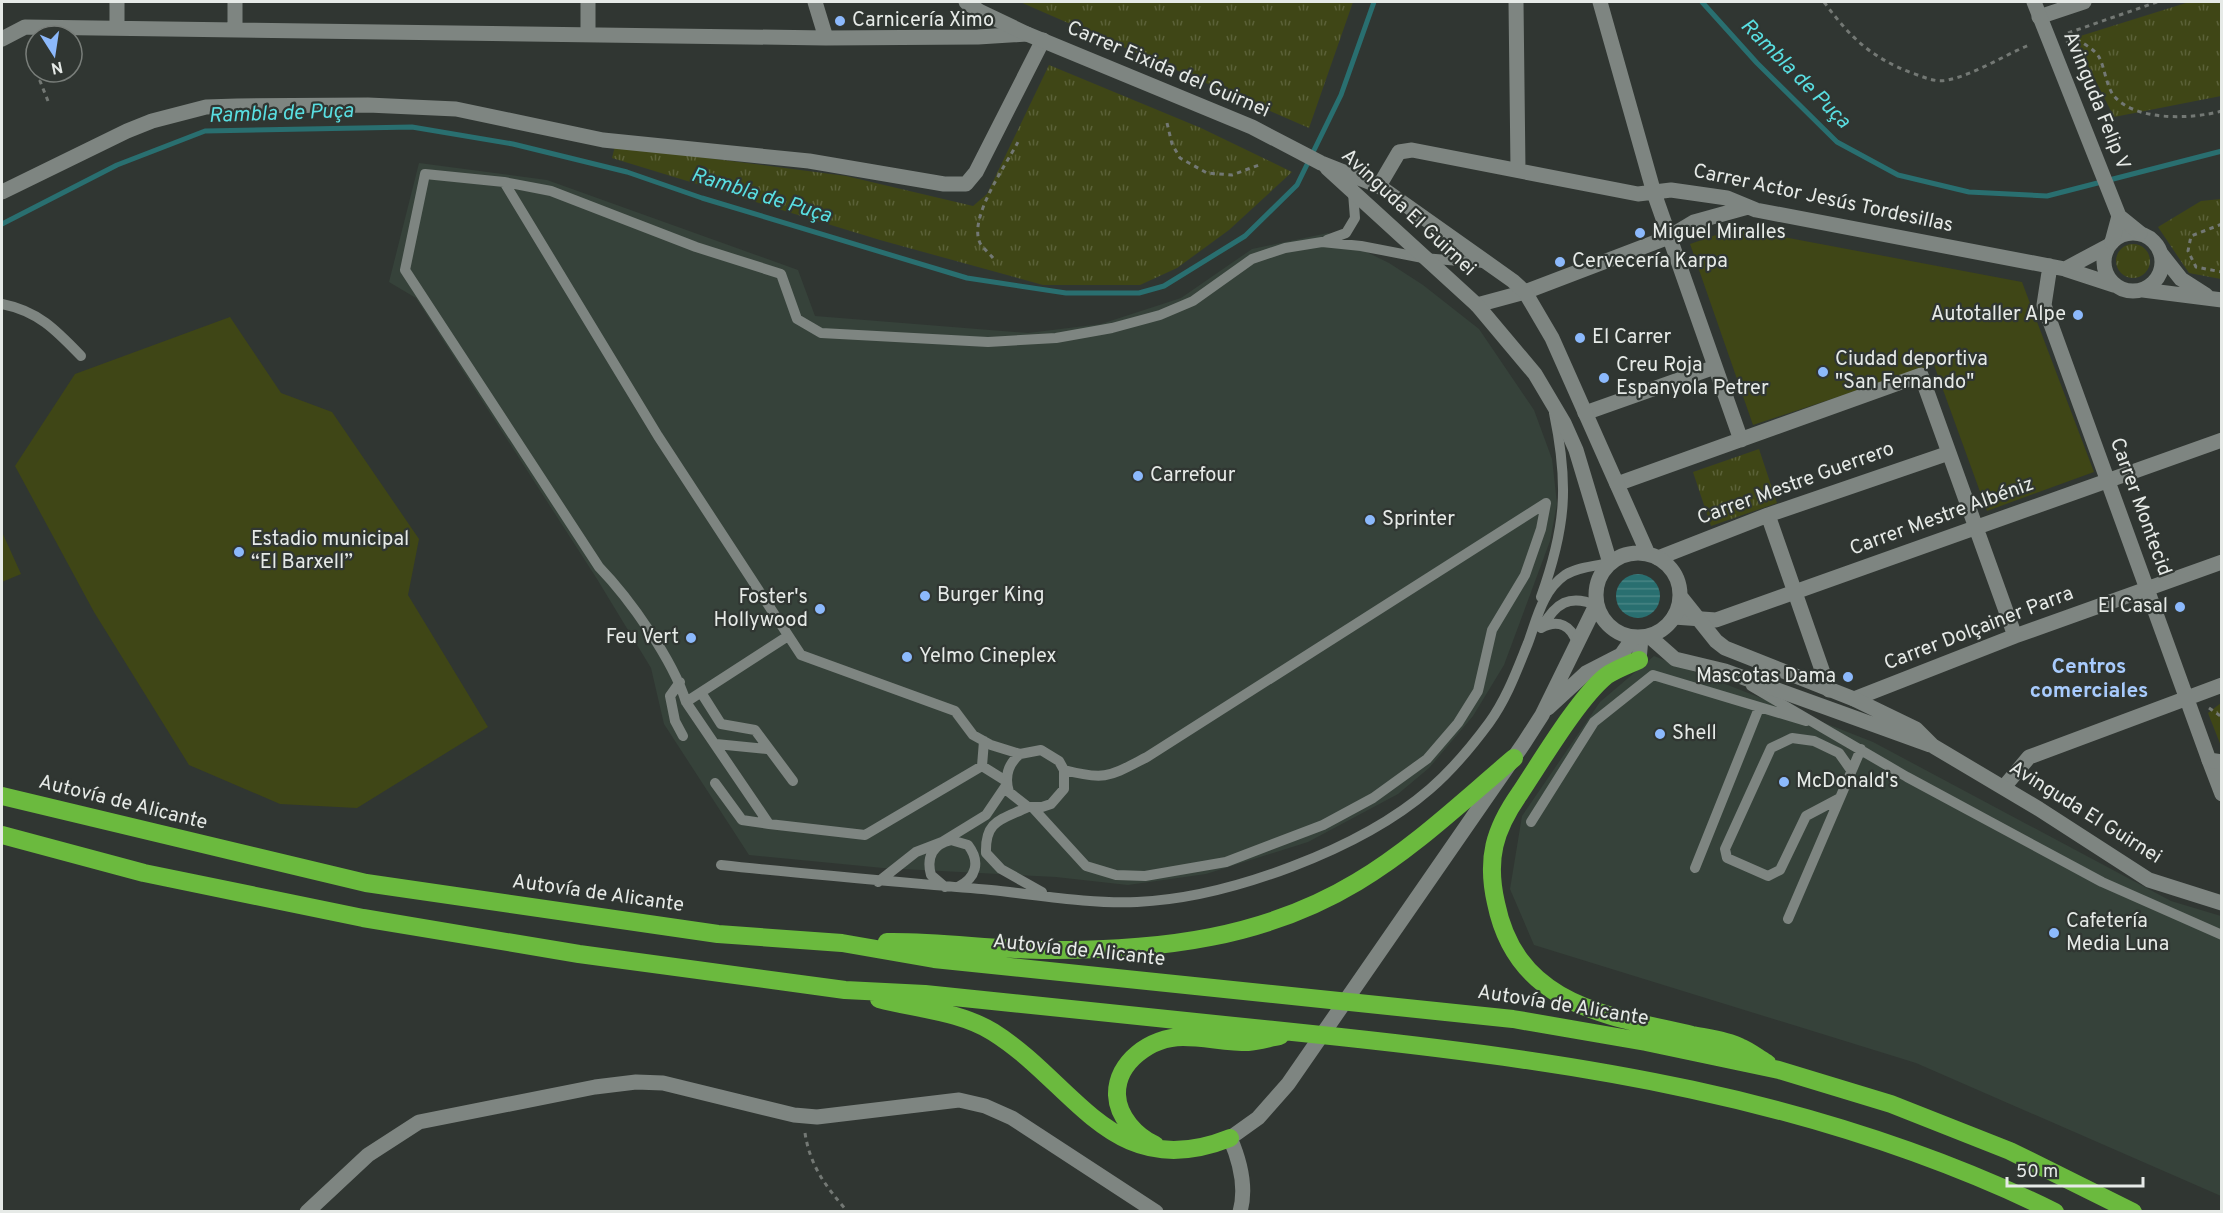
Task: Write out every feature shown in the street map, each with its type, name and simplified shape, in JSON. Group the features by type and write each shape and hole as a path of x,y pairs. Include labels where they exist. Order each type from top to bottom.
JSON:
{"highway":[{"path":"1639,660 1612,672 1592,690 1503,820 1493,845 1492,867 1499,919 1514,951 1547,989 1591,1011 1738,1046 1779,1070"},
{"path":"842,942 918,942 1052,951 1143,948 1188,943 1226,934 1284,916 1356,883 1427,831 1514,758"},
{"name":"Autovía de Alicante","path":"2,796 366,883 718,934 842,942 934,959 1524,1021 1646,1042 1779,1070 1891,1104 2010,1151 2133,1212"},
{"path":"2,835 144,873 363,918 579,954 845,990 925,994 1299,1032 1507,1056 1595,1070 1761,1105 1930,1156 2055,1212"},
{"path":"845,990 917,1009 959,1016 991,1031 1022,1053 1094,1121 1122,1139 1145,1147 1196,1149 1230,1138"},
{"path":"1165,1149 1135,1130 1123,1117 1118,1104 1118,1078 1136,1054 1164,1040 1181,1037 1249,1042 1299,1032"}],"street":[{"path":"117,2 117,28"},
{"path":"235,2 235,28"},
{"path":"588,2 588,34"},
{"path":"814,2 826,38"},
{"name":"Carrer Eixida del Guirnei","path":"966,2 979,11 1027,34 1252,127 1321,163"},
{"path":"1516,2 1518,169"},
{"path":"1600,2 1654,193 1741,440"},
{"name":"Avinguda Felip V","path":"2034,2 2117,210"},
{"path":"2039,17 2084,2"},
{"path":"2,39 25,27 235,28 826,38 978,37 1027,34"},
{"path":"2,192 152,121 206,108 237,106 368,105 456,109 603,140 809,162 944,184 966,184 976,172 1042,40"},
{"name":"Carrer Actor Jesús Tordesillas","path":"1379,186 1399,152 1412,150 1638,194 1671,190 1717,196 1748,207 2058,268 2114,285"},
{"name":"Avinguda El Guirnei","path":"1321,163 1379,186 1525,292 1552,338 1617,484 1653,556"},
{"name":"Avinguda El Guirnei","path":"1321,163 1422,258 1477,304 1528,365 1551,401 1576,450 1610,563"},
{"path":"1477,304 1525,292 1669,237 1694,222 1748,207"},
{"path":"2117,210 2140,233 2152,239 2181,279 2216,299"},
{"path":"2117,210 2104,267 2114,285 2123,290 2143,290 2216,299"},
{"path":"2058,268 2130,233 2140,233"},
{"path":"2143,290 2153,285 2159,276 2162,255"},
{"name":"Carrer Montecid","path":"2058,268 2044,305 2187,697 2216,761 2222,794"},
{"path":"1585,412 1715,367"},
{"path":"1617,484 1921,375 2015,636"},
{"name":"Carrer Mestre Albéniz","path":"1674,617 1702,621 1716,620 2222,440"},
{"name":"Carrer Mestre Guerrero","path":"1653,556 1949,453"},
{"path":"1768,515 1829,690"},
{"path":"1240,1212 1244,1191 1238,1160 1230,1138 1258,1118 1288,1084 1514,758 1542,715 1596,605 1596,586 1610,563 1621,556 1635,553 1653,556 1674,574 1680,596 1674,617 1659,632 1641,637 1621,655 1586,673 1542,715"},
{"name":"Carrer Dolçainer Parra","path":"1854,699 2015,636 2222,562"},
{"name":"Avinguda El Guirnei","path":"1680,596 1716,641 1725,648 1854,699 1916,729 1933,746"},
{"path":"1596,605 1609,627 1641,637"},
{"path":"1639,660 1641,637"},
{"name":"Avinguda El Guirnei","path":"1641,637 1675,659 1725,671 1933,746 2004,787 2149,880 2222,903"},
{"path":"2004,787 2029,757 2222,685"},
{"path":"307,1212 368,1155 419,1122 514,1102 636,1082 663,1083 806,1116 840,1115 959,1100 985,1106 1012,1118 1156,1212"}],"lane":[{"path":"769,824 686,702 680,682 620,588 599,567 405,270 425,174 504,182 551,191 696,247 781,274 796,319 821,333 988,342 1056,338 1112,328 1160,315 1193,301 1252,259 1285,248 1322,242 1346,233 1354,218 1353,193"},
{"path":"504,182 658,436 801,655 955,711 973,735 984,741 1020,754 1041,750 1051,753 1064,770 1064,789 1059,798 1042,807 1030,808 992,824 985,836 986,853 1001,869 1048,895"},
{"path":"1322,242 1361,246 1422,258 1488,263"},
{"path":"2,304 24,308 56,331 81,356"},
{"path":"721,865 878,882 1136,902 1205,893 1249,882 1334,848 1381,822 1429,790 1452,767 1502,703 1530,638 1562,528 1565,492 1561,448 1551,401"},
{"path":"982,766 1006,783 1014,799 1030,808 1086,866 1116,876 1146,876 1226,862 1323,825 1373,798 1427,759 1458,723 1478,691 1492,630 1525,575 1541,529 1546,503 1147,757 1110,776 1091,777 1064,770"},
{"path":"1540,606 1553,586 1566,575 1583,568 1610,563"},
{"path":"1530,638 1542,627 1556,606 1562,602 1574,599 1596,605"},
{"path":"1542,627 1554,622 1561,623 1573,633 1576,644"},
{"path":"686,702 702,694 788,636"},
{"path":"1639,660 1653,675 1791,718 1818,724"},
{"path":"1725,671 1907,777 2102,882 2222,935"},
{"path":"1531,822 1594,722 1653,675"},
{"path":"680,682 670,696 675,722 683,736"},
{"path":"702,694 721,724 755,730 766,748 793,781"},
{"path":"1783,704 1791,718 1792,738"},
{"path":"1695,868 1759,708"},
{"path":"1840,798 1806,816 1780,870 1768,876 1727,858 1725,849 1771,748 1792,738 1814,741 1839,753 1851,770"},
{"path":"982,766 984,741"},
{"path":"716,744 766,748"},
{"path":"1788,919 1861,749"},
{"path":"946,887 931,875 928,866 934,848 986,816 1006,783 1009,765 1020,754"},
{"path":"715,783 742,820 865,835 982,766"},
{"path":"878,882 916,852 942,842 960,841 975,858 974,873 968,882 958,887"},
{"path":"975,858 986,853"}],"path":[{"path":"1824,2 1870,53 1889,64 1935,81 1955,78 2029,45"},
{"path":"2068,33 2157,2"},
{"path":"2052,47 2071,42 2068,33"},
{"path":"2068,33 2098,55 2113,96 2123,103 2161,116 2208,115 2222,111"},
{"path":"41,84 48,101"},
{"path":"1167,123 1172,144 1180,158 1207,173 1232,175 1259,165"},
{"path":"993,258 980,242 978,223 984,205 1018,142"},
{"path":"2222,224 2191,236 2188,251 2196,267 2222,272"},
{"path":"2209,708 2222,717"},
{"path":"806,1116 805,1133 810,1156 824,1186 848,1212"}],"shaded area":[{"path":"419,163 547,180 798,270 815,316 1028,333 1101,324 1181,298 1252,249 1328,233 1389,263 1423,285 1479,329 1534,410 1552,459 1557,504 1550,541 1504,665 1473,716 1429,768 1398,794 1308,842 1206,874 1128,885 1056,877 883,868 749,855 664,724 651,668 597,579 416,298 389,282"},
{"path":"1654,656 1873,742 2171,901 2221,916 2221,1196 1916,1063 1534,945 1510,889 1522,816 1600,702"}],"green space":[{"path":"1020,2 1353,2 1309,128"},
{"path":"2189,2 2221,2 2221,96 2114,117 2074,38"},
{"path":"1049,65 1201,128 1292,172 1229,230 1177,268 1140,285 1043,285 880,240 612,158 615,146 846,176 973,206 987,194"},
{"path":"2221,199 2221,279 2189,273 2158,227 2201,201"},
{"name":"Ciudad deportiva \"San Fernando\"","path":"1736,228 2022,282 2094,472 1987,511 1934,365 1753,425 1690,244"},
{"path":"2133,244 2145,249 2150,261 2145,273 2133,278 2121,273 2116,261 2121,249"},
{"name":"Estadio municipal “El Barxell”","path":"230,317 281,393 332,412 419,539 408,595 488,727 357,808 280,804 189,765 94,612 15,466 75,374"},
{"path":"1759,449 1777,503 1711,526 1693,472"},
{"path":"2,532 21,574 2,582"},
{"path":"2222,703 2221,746 2208,713"}],"water":[{"path":"1638,574 1653,581 1660,596 1653,611 1638,618 1623,611 1616,596 1623,581"}],"waterway":[{"name":"Rambla de Puça","path":"2,224 117,165 205,131 412,127 513,144 627,172 702,198 967,278 1066,293 1139,293 1164,286 1245,236 1297,185 1341,95 1374,2"},
{"name":"Rambla de Puça","path":"1702,2 1757,63 1837,142 1898,175 1969,192 2047,196 2222,151"}],"place":[{"name":"Carnicería Ximo","path":"840,21"},
{"name":"Miguel Miralles","path":"1640,233"},
{"name":"Cervecería Karpa","path":"1560,262"},
{"name":"Autotaller Alpe","path":"2078,315"},
{"name":"El Carrer","path":"1580,338"},
{"name":"Ciudad deportiva \"San Fernando\"","path":"1823,372"},
{"name":"Creu Roja Espanyola Petrer","path":"1604,378"},
{"name":"Carrefour","path":"1138,476"},
{"name":"Sprinter","path":"1370,520"},
{"name":"Estadio municipal “El Barxell”","path":"239,552"},
{"name":"Burger King","path":"925,596"},
{"name":"El Casal","path":"2180,607"},
{"name":"Foster's Hollywood","path":"820,609"},
{"name":"Feu Vert","path":"691,638"},
{"name":"Yelmo Cineplex","path":"907,657"},
{"name":"Mascotas Dama","path":"1848,677"},
{"name":"Shell","path":"1660,734"},
{"name":"McDonald's","path":"1784,782"},
{"name":"Cafetería Media Luna","path":"2054,933"}],"district":[{"name":"Centros comerciales","path":"2089,679"}]}
